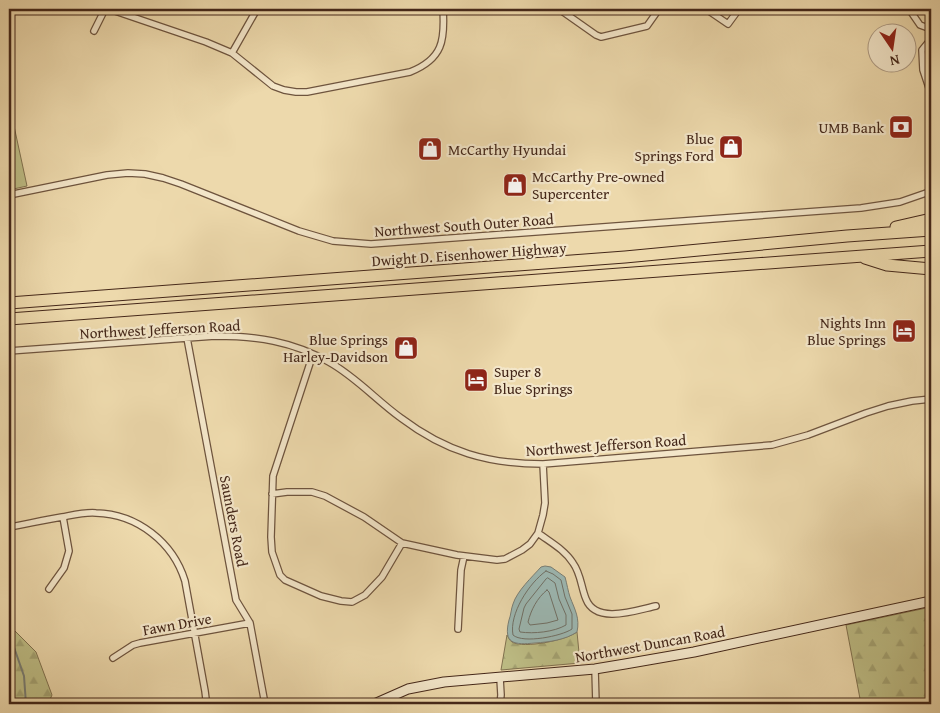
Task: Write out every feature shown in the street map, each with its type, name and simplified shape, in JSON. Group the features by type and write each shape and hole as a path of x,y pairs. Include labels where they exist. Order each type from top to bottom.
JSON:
{"highway":[{"path":"847,236 931,219"},
{"name":"Dwight D. Eisenhower Highway","path":"9,303 626,257 931,230"},
{"name":"Dwight D. Eisenhower Highway","path":"9,319 931,250"},
{"path":"858,256 887,265 931,269"}],"street":[{"path":"94,31 107,9 206,42 232,53 274,86 284,90 307,92 410,72 420,68 434,58 440,48 444,28 444,9"},
{"path":"232,53 257,9"},
{"path":"559,9 601,37 647,26 659,9"},
{"path":"706,9 728,24 739,9"},
{"path":"909,9 920,25 931,29"},
{"path":"931,39 922,50 923,70 931,94"},
{"name":"Northwest South Outer Road","path":"9,195 107,175 145,174 181,184 299,231 333,242 371,244 861,208 900,202 929,192 931,189"},
{"name":"Northwest Jefferson Road","path":"9,351 215,336 270,339 291,345 327,361 361,384 401,418 443,444 478,457 522,464 543,464 772,445 808,436 888,406 931,399"},
{"name":"Saunders Road","path":"187,338 236,600 250,623 265,704"},
{"path":"313,354 273,476 272,552 280,575 285,580 321,596 352,602 365,595 382,577 402,543"},
{"path":"272,494 312,492 325,496 364,517 402,543 489,560 505,559 530,544 538,533 545,503 543,464"},
{"path":"9,527 96,512 134,521 160,540 176,559 182,570 206,691 204,704"},
{"path":"49,589 64,568 69,551 63,517"},
{"path":"538,533 557,546 573,562 591,608 610,614 656,606"},
{"path":"458,629 461,570 464,556"},
{"name":"Northwest Duncan Road","path":"374,704 408,689 426,685 595,669 694,652 931,601"},
{"name":"Fawn Drive","path":"113,658 133,645 250,623"},
{"path":"595,669 596,704"},
{"path":"500,678 500,704"}],"green space":[{"path":"9,103 27,186 9,190"},
{"path":"931,607 931,704 861,704 846,625"},
{"path":"9,623 36,652 52,695 48,704 19,704 9,695"},
{"path":"577,632 580,663 501,670 507,635 512,642 526,645 555,641"}],"water":[{"path":"541,567 551,567 565,577 577,618 577,632 562,639 551,641 528,644 516,643 509,638 508,634 513,604 525,584"}],"waterway":[{"path":"9,633 24,676 26,704"}],"place":[{"name":"UMB Bank","path":"901,127"},
{"name":"Blue Springs Ford","path":"731,147"},
{"name":"McCarthy Hyundai","path":"430,149"},
{"name":"McCarthy Pre-owned Supercenter","path":"515,185"},
{"name":"Nights Inn Blue Springs","path":"904,331"},
{"name":"Blue Springs Harley-Davidson","path":"406,348"},
{"name":"Super 8 Blue Springs","path":"476,380"}]}
